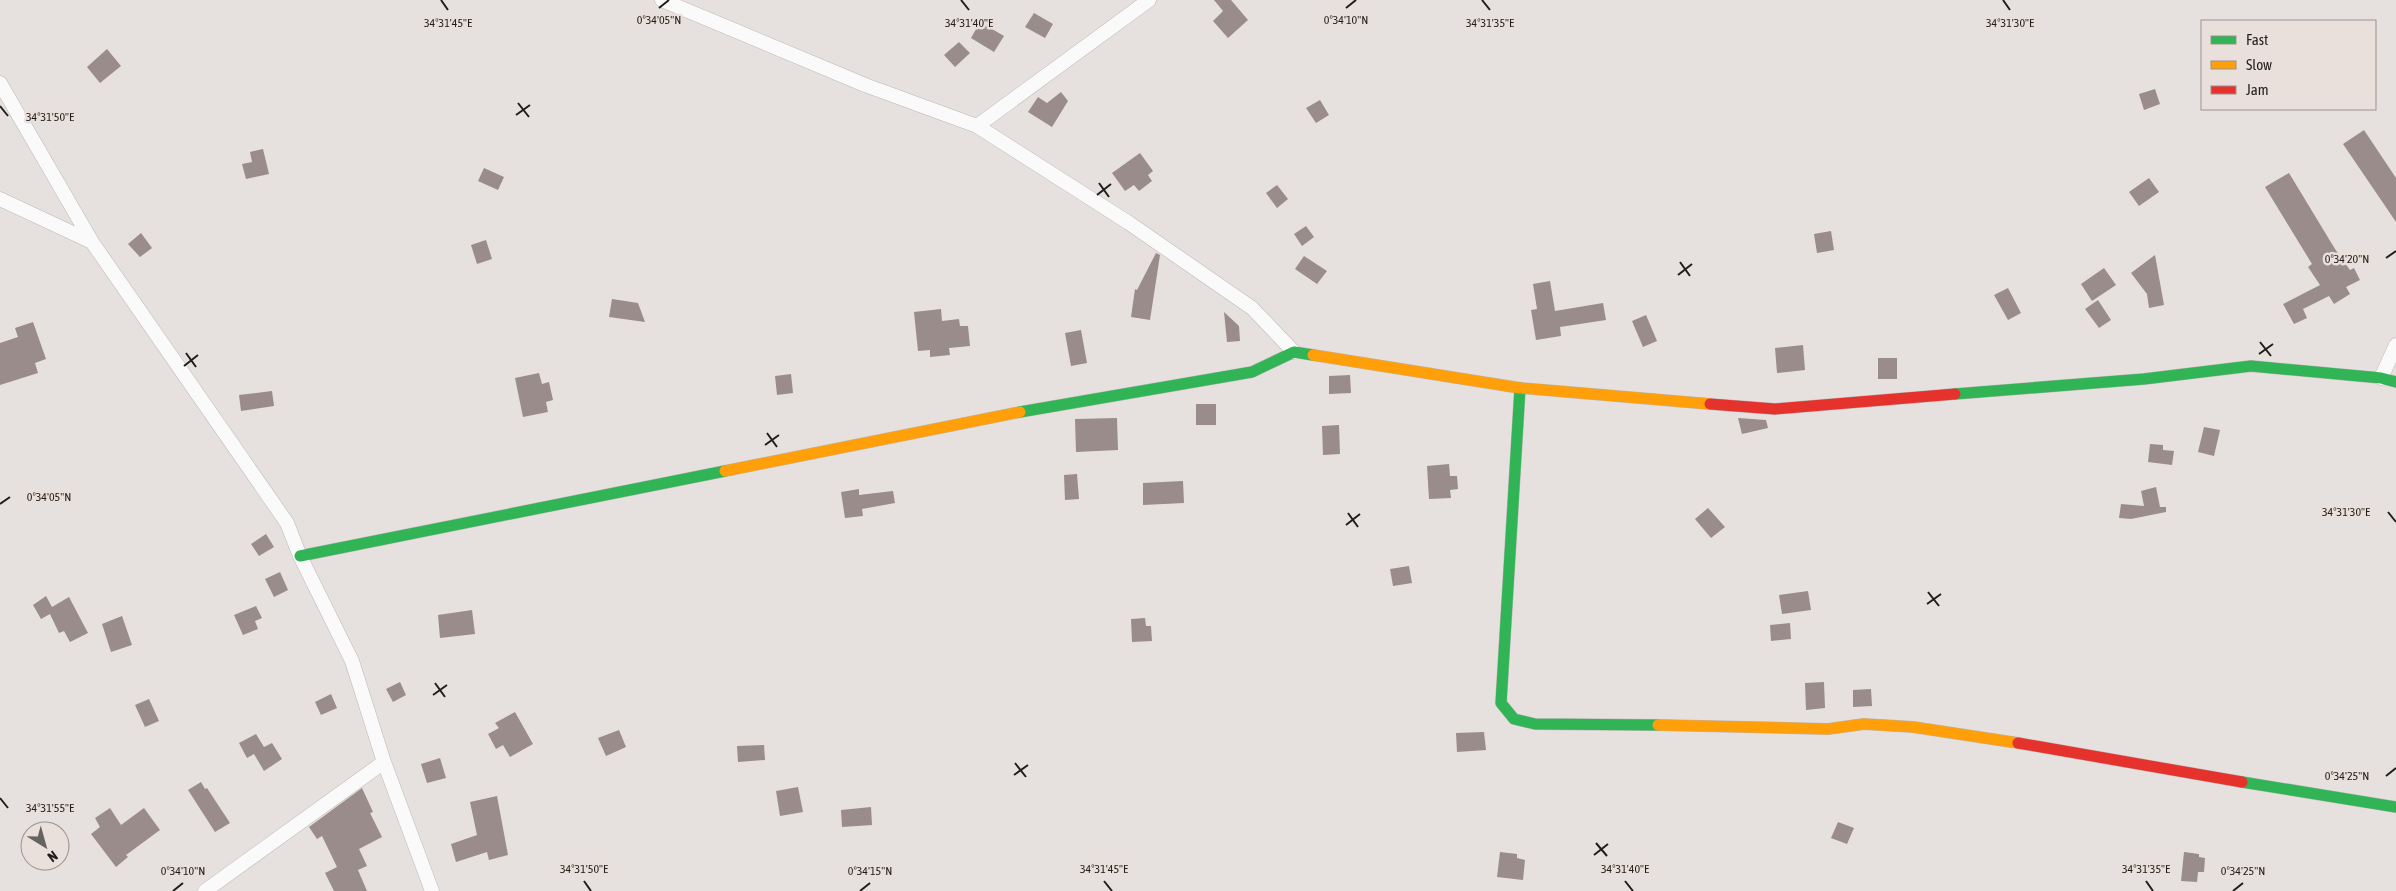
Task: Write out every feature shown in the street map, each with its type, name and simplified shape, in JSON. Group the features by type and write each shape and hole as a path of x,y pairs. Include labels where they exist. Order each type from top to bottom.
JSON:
{"street":[{"path":"662,0 865,84 978,126 1129,223 1252,308 1294,352"},
{"path":"978,126 1149,0"},
{"path":"0,83 92,242 288,522 300,556 352,661 384,762 432,891"},
{"path":"0,200 92,242"},
{"path":"2381,378 2396,345"},
{"path":"300,556 868,445 1042,408 1252,372 1294,352 1520,388 1775,409 2144,379 2251,366 2381,378 2396,382"},
{"path":"1520,388 1501,703 1514,719 1535,724 1697,725 1828,729 1864,724 1912,728 2027,744 2275,788 2396,807"},
{"path":"205,891 384,762"}],"building":[{"path":"1214,0 1231,0 1248,20 1228,38 1213,21 1223,11"},
{"path":"1034,13 1053,24 1045,38 1025,27"},
{"path":"980,22 1004,36 994,52 971,38"},
{"path":"959,42 970,53 955,67 944,55"},
{"path":"107,49 121,66 100,83 87,67"},
{"path":"2155,89 2160,104 2144,110 2139,94"},
{"path":"1061,92 1068,101 1052,127 1028,112 1038,97 1047,103"},
{"path":"1320,100 1329,115 1316,123 1306,108"},
{"path":"2364,130 2396,178 2396,222 2343,144"},
{"path":"263,149 269,174 246,179 242,164 252,162 250,152"},
{"path":"1140,153 1153,171 1148,175 1152,181 1139,191 1134,185 1125,191 1112,173"},
{"path":"484,168 504,177 498,190 478,181"},
{"path":"2289,173 2335,249 2350,270 2354,268 2360,280 2346,287 2350,294 2334,304 2329,296 2303,309 2307,318 2294,324 2283,304 2320,285 2308,267 2312,264 2265,187"},
{"path":"2149,178 2159,192 2139,206 2129,192"},
{"path":"1277,185 1288,199 1277,208 1266,193"},
{"path":"1306,226 1314,237 1302,246 1294,234"},
{"path":"1831,231 1834,250 1817,253 1814,234"},
{"path":"141,233 152,248 140,257 128,244"},
{"path":"486,240 492,259 477,264 471,245"},
{"path":"1156,253 1160,255 1150,320 1131,317 1135,289 1137,290"},
{"path":"2155,255 2164,305 2149,308 2147,294 2131,273"},
{"path":"1304,256 1327,271 1317,284 1295,269"},
{"path":"2104,268 2116,285 2092,301 2081,284"},
{"path":"1550,281 1555,311 1603,303 1606,320 1560,327 1561,336 1536,340 1531,310 1537,309 1533,284"},
{"path":"2008,288 2021,313 2008,320 1994,295"},
{"path":"612,299 638,303 645,322 609,317"},
{"path":"2098,300 2111,320 2099,328 2085,309"},
{"path":"941,309 942,321 959,319 960,326 968,326 970,346 949,348 950,355 930,357 930,350 918,351 914,312"},
{"path":"1224,312 1239,326 1240,341 1227,342"},
{"path":"1646,315 1657,341 1643,347 1632,321"},
{"path":"33,322 46,359 35,363 38,373 0,385 0,343 18,337 15,328"},
{"path":"1081,330 1087,363 1071,366 1065,333"},
{"path":"1803,345 1805,370 1777,373 1775,348"},
{"path":"1878,358 1897,358 1897,379 1878,379"},
{"path":"539,373 542,384 549,382 553,400 546,402 548,412 523,417 515,378"},
{"path":"791,374 793,393 777,395 775,376"},
{"path":"1350,375 1351,393 1329,394 1329,376"},
{"path":"272,391 274,406 241,411 239,395"},
{"path":"1196,404 1216,404 1216,425 1196,425"},
{"path":"1117,418 1118,450 1076,452 1075,419"},
{"path":"1738,418 1766,420 1768,428 1742,434"},
{"path":"1339,425 1340,454 1323,455 1322,426"},
{"path":"2204,427 2220,430 2214,456 2198,452"},
{"path":"2150,444 2163,445 2163,450 2174,451 2172,465 2148,462"},
{"path":"1449,464 1450,476 1457,476 1458,489 1450,490 1451,498 1429,499 1427,466"},
{"path":"1077,474 1079,499 1065,500 1064,475"},
{"path":"1183,481 1184,503 1143,505 1143,483"},
{"path":"2156,487 2160,507 2166,507 2166,512 2131,519 2119,518 2121,504 2144,506 2141,491"},
{"path":"859,489 859,495 893,491 895,503 862,509 863,516 845,518 841,492"},
{"path":"1708,508 1725,527 1711,538 1695,519"},
{"path":"266,534 274,547 259,556 251,544"},
{"path":"1409,566 1412,583 1393,586 1390,569"},
{"path":"280,572 288,590 274,597 265,579"},
{"path":"1808,591 1811,610 1782,614 1779,595"},
{"path":"46,596 52,607 69,597 88,633 70,642 64,631 59,633 50,614 41,619 33,605"},
{"path":"256,606 262,618 255,621 258,629 243,635 234,615"},
{"path":"472,610 475,634 440,638 438,615"},
{"path":"122,616 132,645 111,652 102,624"},
{"path":"1145,618 1146,626 1151,626 1152,641 1132,642 1131,619"},
{"path":"1790,623 1791,639 1771,641 1770,625"},
{"path":"400,682 406,695 393,702 386,689"},
{"path":"1824,682 1825,708 1806,710 1805,683"},
{"path":"1871,689 1872,706 1853,707 1853,690"},
{"path":"331,694 337,708 321,715 315,702"},
{"path":"149,699 159,721 145,727 135,705"},
{"path":"515,712 533,744 510,757 503,745 496,749 488,734 499,728 495,723"},
{"path":"619,730 626,747 606,756 598,738"},
{"path":"1484,732 1486,750 1457,752 1456,733"},
{"path":"256,734 264,747 272,743 282,759 264,771 254,754 247,758 239,743"},
{"path":"764,745 765,760 738,762 737,746"},
{"path":"440,758 446,778 427,783 421,764"},
{"path":"201,782 230,823 215,832 188,790"},
{"path":"798,787 803,812 780,816 776,791"},
{"path":"362,788 373,812 370,813 382,837 359,849 367,866 358,870 367,891 334,891 325,873 337,867 322,836 317,839 309,827"},
{"path":"497,796 508,855 489,860 487,852 456,862 451,844 477,835 470,802"},
{"path":"871,807 872,825 842,827 841,810"},
{"path":"110,808 121,825 144,808 160,830 126,855 128,857 116,867 91,834 100,827 95,818"},
{"path":"1838,822 1854,828 1847,844 1831,838"},
{"path":"1500,852 1517,854 1517,858 1525,860 1523,880 1497,877"},
{"path":"2184,852 2199,854 2199,857 2205,858 2204,872 2198,872 2197,882 2181,881"}],"traffic: fast":[{"path":"1020,412 1252,372 1294,352 1313,355"},
{"path":"1955,394 2144,379 2251,366 2381,378 2396,382"},
{"path":"1520,388 1501,703 1514,719 1535,724 1658,725"},
{"path":"300,556 725,471"},
{"path":"2242,782 2396,807"}],"traffic: slow":[{"path":"1313,355 1520,388 1710,404"},
{"path":"725,471 1020,412"},
{"path":"1658,725 1828,729 1864,724 1913,727 2018,743"}],"traffic: jam":[{"path":"1710,404 1775,409 1955,394"},
{"path":"2018,743 2242,782"}]}
